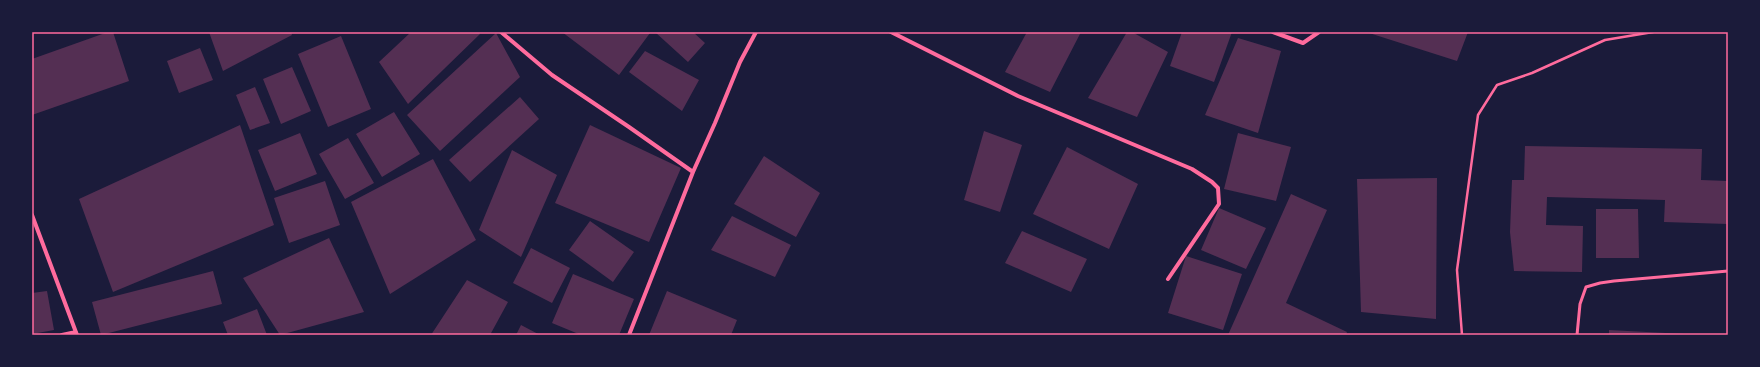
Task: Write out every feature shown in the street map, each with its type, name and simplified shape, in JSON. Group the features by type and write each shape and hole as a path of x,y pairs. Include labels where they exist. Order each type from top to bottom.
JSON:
{"street":[{"path":"501,32 552,75 693,172"},
{"path":"629,335 693,172 740,62 756,32"},
{"path":"891,32 1018,96 1192,169 1212,182 1218,188 1219,204 1168,279"},
{"path":"1273,32 1303,43 1319,32"},
{"path":"32,215 76,334 62,335"}],"lane":[{"path":"1577,335 1580,304 1586,287 1607,282 1728,271"}],"path":[{"path":"1462,335 1457,270 1478,115 1497,85 1532,73 1605,40 1653,32"}],"building":[{"path":"108,32 113,32 129,81 32,115 32,59"},
{"path":"209,32 291,32 292,35 223,71"},
{"path":"411,32 478,32 480,34 408,104 379,62"},
{"path":"562,32 650,32 650,33 619,75"},
{"path":"655,32 693,32 705,43 688,62"},
{"path":"1027,32 1081,32 1050,92 1005,72"},
{"path":"1127,32 1132,32 1168,52 1137,117 1088,98"},
{"path":"1182,32 1232,32 1214,82 1170,66"},
{"path":"1366,32 1468,32 1457,61"},
{"path":"496,33 520,77 440,151 407,115"},
{"path":"341,36 371,109 328,127 298,54"},
{"path":"1238,38 1281,51 1258,133 1205,115"},
{"path":"200,48 213,80 179,93 167,61"},
{"path":"645,51 699,80 682,111 629,72"},
{"path":"292,67 311,111 281,124 263,79"},
{"path":"255,87 270,123 250,130 236,95"},
{"path":"520,97 539,119 470,182 449,160"},
{"path":"394,112 420,154 382,177 356,134"},
{"path":"240,125 274,225 113,292 79,199"},
{"path":"590,125 681,168 649,242 555,203"},
{"path":"984,131 1022,145 1000,212 964,200"},
{"path":"300,133 317,174 275,191 258,150"},
{"path":"1238,133 1291,147 1276,201 1224,189"},
{"path":"348,138 374,183 345,199 319,154"},
{"path":"1525,146 1702,149 1701,180 1728,181 1728,224 1664,222 1665,200 1547,197 1546,225 1583,226 1582,272 1514,271 1510,232 1512,180 1524,180"},
{"path":"1067,147 1138,184 1109,249 1033,214"},
{"path":"512,150 557,175 521,257 479,230"},
{"path":"764,156 820,193 796,237 734,204"},
{"path":"433,159 476,240 390,294 351,202"},
{"path":"1437,178 1436,319 1361,312 1357,179"},
{"path":"325,181 340,225 289,243 274,198"},
{"path":"1291,194 1327,210 1286,303 1347,332 1346,335 1228,335"},
{"path":"1219,208 1266,228 1246,269 1201,250"},
{"path":"1596,209 1638,209 1639,258 1596,258"},
{"path":"732,216 791,245 775,277 711,250"},
{"path":"590,221 634,252 613,282 569,250"},
{"path":"1022,231 1087,259 1071,292 1005,263"},
{"path":"329,238 364,312 280,335 243,278"},
{"path":"531,248 570,268 552,303 513,283"},
{"path":"1186,256 1242,274 1223,330 1168,313"},
{"path":"213,271 222,304 101,335 92,302"},
{"path":"573,274 634,299 619,335 581,335 552,323"},
{"path":"467,280 508,302 490,335 431,335"},
{"path":"47,291 54,330 32,334 32,293"},
{"path":"667,291 737,320 731,335 649,335"},
{"path":"257,309 267,335 228,335 223,322"},
{"path":"521,325 540,335 516,335"},
{"path":"1609,330 1685,334 1685,335 1609,335"}]}
